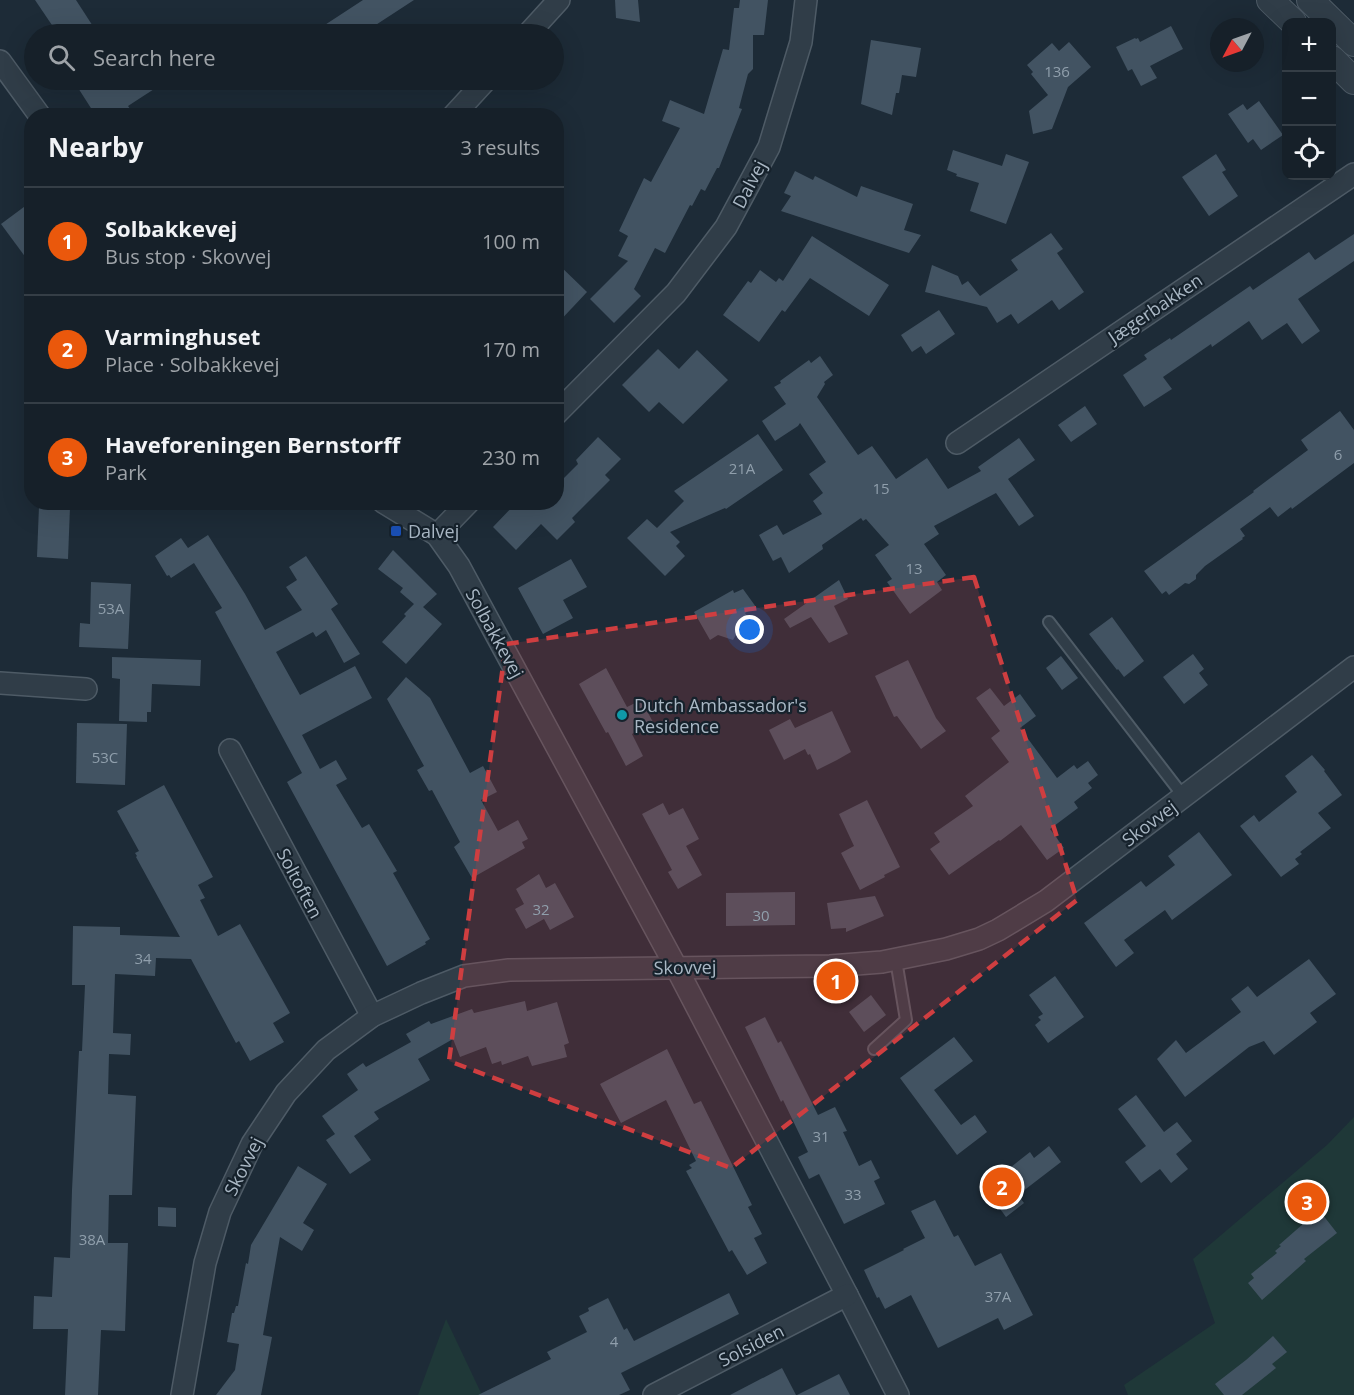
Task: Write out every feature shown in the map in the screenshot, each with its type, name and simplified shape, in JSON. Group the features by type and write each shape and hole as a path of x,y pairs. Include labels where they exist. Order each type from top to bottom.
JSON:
{"street":[{"path":"537,24 560,0"},
{"name":"Dalvej","path":"564,406 676,293 726,227 769,147 801,42 806,0"},
{"path":"1270,0 1289,18"},
{"path":"1310,0 1354,43"},
{"path":"0,61 34,108"},
{"path":"1336,63 1354,81"},
{"path":"460,108 477,90"},
{"name":"Jægerbakken","path":"957,443 1354,174"},
{"name":"Solbakkevej","path":"396,510 437,535 459,566 676,967 898,1395"},
{"path":"437,535 461,510"},
{"name":"Skovvej","path":"182,1395 205,1263 220,1212 252,1144 286,1093 326,1050 372,1016 464,976 509,970 830,966 896,960 965,944 998,930 1046,901 1354,667"},
{"path":"0,684 86,688"},
{"name":"Soltoften","path":"230,750 372,1016"},
{"name":"Solsiden","path":"654,1395 847,1295"}],"lane":[{"path":"1049,622 1184,796"},
{"path":"874,1049 906,1020 896,960"}],"highlighted area":[{"path":"974,577 1077,900 731,1168 449,1061 506,644"}],"green space":[{"path":"1354,1117 1354,1395 1128,1395 1124,1385 1215,1323 1193,1259 1327,1145"},
{"path":"446,1319 482,1395 418,1395"}],"building":[{"path":"35,0 76,0 92,24 51,24"},
{"path":"363,0 414,0 377,24 326,24"},
{"path":"615,0 638,0 640,22 616,18"},
{"path":"740,0 768,0 764,35 753,35 753,69 748,74 739,108 742,109 719,168 705,191 701,189 692,206 690,205 665,253 655,248 634,289 641,296 614,323 590,299 628,261 618,256 628,236 619,231 644,178 651,182 680,128 662,121 670,100 704,114 723,49 729,50 734,8 739,8"},
{"path":"1171,26 1183,49 1150,66 1157,78 1141,86 1132,69 1128,71 1116,47 1135,38 1138,38 1140,42"},
{"path":"871,40 921,48 916,77 902,75 892,115 861,104"},
{"path":"1069,42 1091,67 1068,87 1052,129 1033,134 1029,111 1048,95 1031,74 1033,72 1027,65 1052,43 1059,51"},
{"path":"79,90 153,90 128,106 129,108 91,108"},
{"path":"1259,101 1282,136 1261,150 1253,139 1248,143 1228,114 1243,104 1247,110"},
{"path":"953,150 1002,166 1006,154 1029,162 1006,224 970,211 979,183 956,176 957,174 947,170"},
{"path":"1216,154 1226,170 1222,172 1238,196 1209,216 1182,177"},
{"path":"795,171 813,180 815,176 857,197 861,186 913,204 904,230 921,235 909,253 781,211 791,196 784,193"},
{"path":"24,207 24,255 1,224"},
{"path":"1051,233 1063,249 1057,253 1084,292 1059,310 1052,300 1018,324 1011,314 997,323 987,307 925,292 932,265 958,276 962,285 968,281 980,296 1018,270 1011,260"},
{"path":"1354,234 1354,261 1298,299 1320,331 1302,344 1287,323 1262,340 1249,321 1163,377 1172,389 1144,407 1123,375 1147,359 1144,355 1170,338 1171,340 1250,286 1253,290 1309,252 1315,260"},
{"path":"812,236 889,285 869,316 810,278 785,312 782,310 759,342 723,315 748,281 751,283 760,270 776,282 779,278 783,281"},
{"path":"564,270 587,292 564,316"},
{"path":"939,310 955,334 926,354 921,346 912,352 901,335"},
{"path":"658,349 679,369 697,350 728,380 683,424 659,402 649,412 622,385"},
{"path":"820,356 833,375 824,382 817,397 858,455 872,446 896,479 927,458 948,489 981,471 978,467 1019,438 1035,460 1008,479 1034,516 1019,526 996,493 934,526 939,534 924,544 946,575 937,582 942,590 910,614 887,582 892,579 875,555 889,545 866,519 863,521 861,518 822,545 823,549 789,573 781,557 773,561 759,535 777,525 783,535 822,514 813,501 823,493 809,474 826,462 800,423 775,441 762,421 786,404 774,387 809,360 811,363"},
{"path":"1085,406 1097,424 1071,442 1058,425"},
{"path":"1340,411 1354,430 1354,463 1278,517 1270,507 1240,529 1245,536 1243,539 1205,566 1196,575 1196,579 1189,584 1185,583 1169,595 1166,591 1162,594 1144,571 1308,450 1301,440"},
{"path":"758,434 783,470 726,509 670,532 680,542 676,546 685,556 665,576 627,538 647,519 657,528 684,501 674,491"},
{"path":"598,437 621,459 605,475 610,480 572,518 575,522 557,540 541,524 516,550 493,527 509,510 564,510 564,478 578,464 576,460"},
{"path":"39,510 70,510 68,559 37,557"},
{"path":"208,535 265,630 302,610 286,587 297,580 289,567 306,556 338,604 331,609 360,654 344,663 326,630 316,637 313,632 276,652 300,695 355,666 372,698 302,735 320,769 336,760 347,779 336,785 362,828 369,824 397,871 393,873 430,939 425,942 426,944 387,966 287,782 302,773 215,612 222,608 194,563 171,578 167,576 155,556 181,538 188,548"},
{"path":"393,550 437,594 423,607 442,624 406,664 382,642 414,604 400,592 403,588 378,569"},
{"path":"571,559 587,587 563,600 573,618 543,634 518,588"},
{"path":"839,580 848,599 834,606 848,634 829,643 811,617 790,628 784,619"},
{"path":"91,582 131,584 128,649 79,647 80,623 90,624"},
{"path":"743,589 756,607 745,613 747,616 733,640 718,635 710,640 694,612 733,590 734,593"},
{"path":"1112,617 1144,661 1124,677 1089,634"},
{"path":"1193,654 1204,669 1199,673 1208,685 1184,704 1163,677"},
{"path":"1061,656 1078,678 1062,690 1046,668"},
{"path":"112,657 201,660 200,686 152,684 151,712 147,712 147,722 119,721 120,679 112,678"},
{"path":"908,660 936,718 946,731 921,749 897,716 894,717 875,676"},
{"name":"Dutch Ambassador's Residence","path":"606,668 627,707 641,700 653,722 632,734 643,756 626,766 579,684"},
{"path":"406,677 430,698 470,773 483,766 497,792 481,800 498,831 518,820 528,839 522,842 525,848 472,878 454,847 460,842 432,790 429,791 417,770 424,766 387,699"},
{"path":"990,688 1004,706 1020,694 1036,716 1020,728 1057,778 1074,765 1077,769 1088,761 1098,775 1088,783 1092,788 1074,802 1078,808 1050,829 1064,848 1047,860 1021,825 949,875 930,849 940,842 934,833 973,806 965,796 1009,762 991,738 1000,731 976,698"},
{"path":"832,711 851,752 817,770 810,754 808,755 805,749 784,760 769,730 790,719 795,728"},
{"path":"77,723 127,724 125,785 76,783"},
{"path":"1312,755 1342,795 1318,813 1331,828 1300,852 1302,854 1295,859 1299,864 1281,877 1240,826 1254,815 1259,822 1297,792 1285,776"},
{"path":"164,785 213,877 198,885 205,898 200,900 218,936 240,924 290,1013 273,1023 284,1042 250,1061 239,1041 236,1043 191,959 156,958 155,976 115,974 113,1033 131,1034 130,1055 109,1054 108,1094 136,1096 132,1195 109,1195 108,1243 128,1243 125,1331 101,1330 98,1395 65,1395 68,1329 33,1329 34,1296 52,1297 54,1257 70,1258 79,1051 82,1051 85,985 72,985 73,926 120,927 120,935 180,937 136,857 135,853 139,851 117,811"},
{"path":"867,800 900,867 860,890 841,853 854,846 839,814"},
{"path":"663,803 669,815 683,808 699,839 686,846 702,875 678,889 668,872 672,870 642,814"},
{"path":"1199,832 1232,875 1172,920 1165,910 1124,940 1134,953 1116,967 1084,923 1141,881 1146,887 1175,865 1168,856"},
{"path":"539,874 546,888 555,883 574,917 550,930 544,919 526,929 515,909 524,904 516,889"},
{"path":"795,892 795,925 726,926 726,893"},
{"path":"875,896 884,916 846,932 846,928 831,929 827,903"},
{"path":"1309,959 1336,994 1310,1013 1317,1022 1274,1055 1264,1041 1249,1047 1185,1097 1157,1059 1176,1040 1186,1053 1241,1012 1231,999 1248,986 1257,997"},
{"path":"1055,976 1084,1017 1048,1043 1035,1025 1041,1020 1038,1017 1043,1014 1029,995"},
{"path":"871,995 886,1015 864,1032 849,1012"},
{"path":"525,1001 527,1011 557,1002 569,1043 564,1045 567,1057 532,1066 528,1056 502,1065 501,1061 492,1064 486,1047 460,1057 453,1039 418,1059 430,1080 374,1112 379,1119 354,1136 371,1160 350,1174 326,1140 335,1134 322,1116 358,1090 347,1074 363,1063 366,1067 411,1042 406,1034 429,1021 431,1024 472,1009 474,1013"},
{"path":"765,1017 778,1043 781,1041 818,1115 835,1107 847,1131 843,1132 859,1166 871,1160 880,1178 874,1181 885,1204 844,1224 819,1174 809,1179 798,1157 808,1152 745,1027"},
{"path":"954,1037 973,1061 934,1090 961,1125 975,1115 987,1132 957,1155 900,1078"},
{"path":"667,1049 694,1104 701,1101 752,1205 748,1207 762,1234 754,1238 767,1263 747,1275 732,1250 729,1252 686,1171 692,1168 689,1165 696,1161 666,1100 621,1123 600,1084"},
{"path":"1136,1095 1164,1132 1177,1122 1192,1141 1176,1154 1188,1169 1171,1183 1160,1169 1141,1183 1125,1162 1146,1146 1118,1109"},
{"path":"1049,1146 1061,1162 1018,1195 1024,1203 1006,1217 981,1183 998,1169 1002,1174 1030,1152 1034,1158"},
{"path":"298,1166 327,1184 303,1223 314,1230 302,1251 280,1237 263,1335 272,1337 261,1395 216,1395 235,1370 239,1344 227,1342 232,1313 238,1306 251,1245"},
{"path":"935,1200 954,1237 958,1235 975,1266 1001,1253 1033,1315 1004,1330 998,1318 938,1348 911,1295 885,1309 879,1297 877,1298 864,1270 925,1238 911,1211"},
{"path":"158,1207 176,1208 176,1227 158,1226"},
{"path":"1319,1210 1337,1233 1304,1259 1306,1261 1262,1300 1248,1283 1254,1278 1251,1274 1277,1253 1275,1251 1281,1246 1279,1245"},
{"path":"729,1293 739,1314 621,1373 630,1390 619,1395 478,1395 551,1359 547,1352 587,1332 579,1316 589,1311 588,1308 608,1298 624,1330 627,1328 634,1341"},
{"path":"1273,1336 1287,1352 1272,1364 1276,1368 1242,1395 1224,1395 1215,1384"},
{"path":"782,1368 796,1395 730,1395"},
{"path":"839,1374 850,1395 797,1395"}],"place":[{"name":"Dalvej","path":"396,531"},
{"name":"Dutch Ambassador's Residence","path":"622,715"},
{"name":"Solbakkevej","path":"836,981"},
{"name":"Varminghuset","path":"1002,1187"},
{"name":"Haveforeningen Bernstorff","path":"1307,1202"}]}
